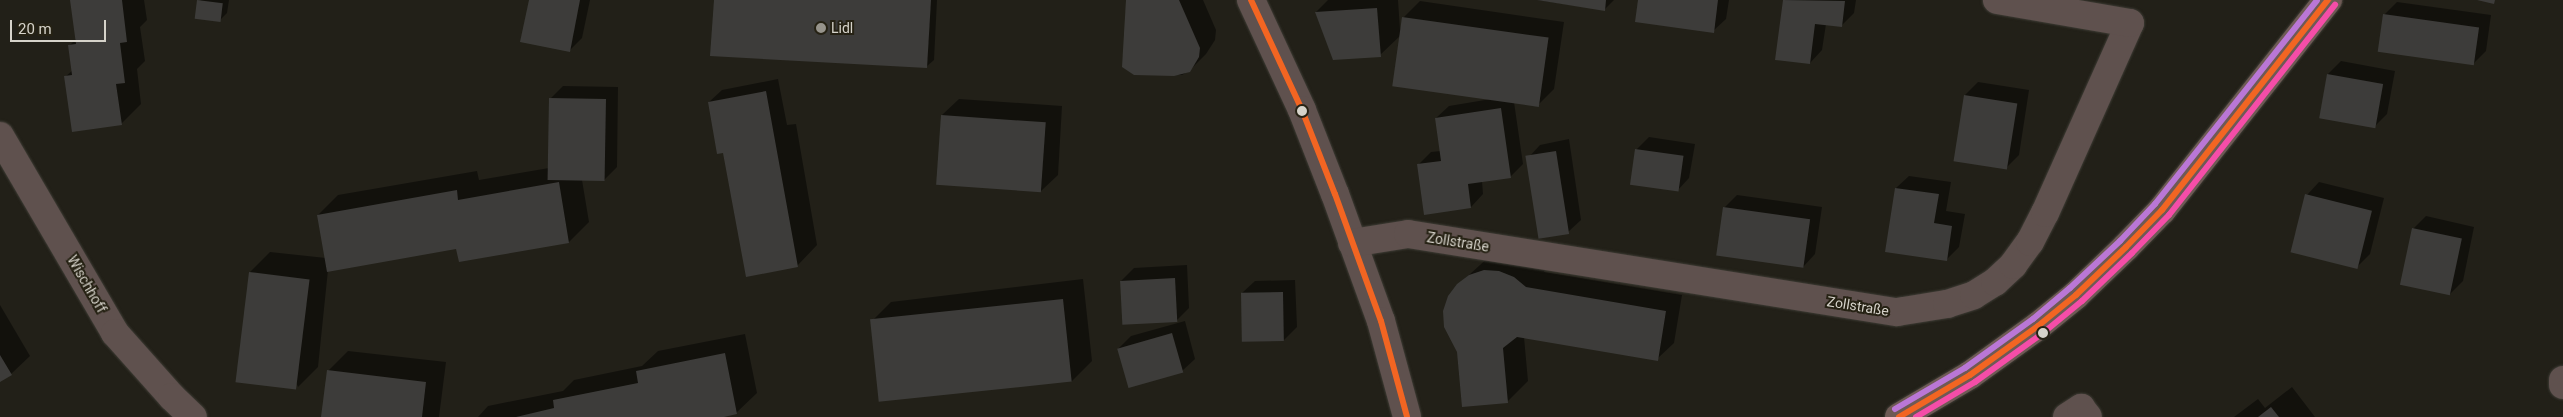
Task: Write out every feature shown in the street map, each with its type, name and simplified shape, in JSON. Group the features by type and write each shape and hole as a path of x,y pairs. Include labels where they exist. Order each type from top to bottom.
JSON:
{"main road":[{"path":"1899,417 1970,374 2038,326 2076,295 2126,247 2162,210 2328,0"}],"street":[{"path":"1251,0 1302,110 1352,243 1381,321 1407,417"},
{"name":"Zollstraße","path":"1352,243 1408,234 1896,312 1947,304 1974,295 1996,282 2013,265 2030,242 2045,213 2130,23 1997,0"},
{"name":"Wischhoff","path":"0,136 115,332 172,397 193,417"},
{"path":"2068,417 2081,408 2088,417"}],"building":[{"path":"70,0 122,0 127,42 120,43 125,83 116,84 122,125 72,132 64,76 72,75 68,45 76,44"},
{"path":"197,0 223,3 220,22 195,19"},
{"path":"529,0 580,0 570,52 520,42"},
{"name":"Lidl","path":"714,0 931,0 927,68 710,56"},
{"path":"1126,0 1179,0 1200,48 1199,57 1190,72 1174,76 1134,75 1122,67"},
{"path":"1537,0 1606,0 1605,11"},
{"path":"1638,0 1718,0 1714,33 1635,22"},
{"path":"1783,0 1845,1 1842,27 1815,24 1810,64 1775,60"},
{"path":"2477,0 2495,0 2494,4"},
{"path":"1377,8 1381,57 1333,60 1315,12"},
{"path":"2383,14 2479,27 2474,65 2378,52"},
{"path":"1402,17 1549,38 1539,107 1392,86"},
{"path":"2327,74 2383,84 2375,128 2319,118"},
{"path":"766,91 798,267 746,277 723,153 717,154 708,102"},
{"path":"1964,95 2017,103 2007,170 1954,161"},
{"path":"549,98 606,99 605,181 548,180"},
{"path":"1501,108 1511,178 1468,184 1471,208 1424,215 1417,164 1441,161 1435,118"},
{"path":"941,115 1046,122 1041,192 936,185"},
{"path":"1635,149 1684,156 1679,191 1630,185"},
{"path":"1556,151 1569,234 1539,239 1525,156"},
{"path":"559,182 569,243 459,262 456,249 327,272 317,215 457,190 458,200"},
{"path":"1895,188 1939,194 1934,223 1952,226 1947,261 1885,252"},
{"path":"2305,194 2372,211 2357,269 2290,252"},
{"path":"1723,207 1810,219 1803,268 1716,256"},
{"path":"2412,228 2462,239 2450,295 2400,285"},
{"path":"1484,270 1499,271 1514,277 1526,287 1666,311 1658,361 1517,337 1503,348 1508,403 1462,407 1457,352 1444,327 1443,311 1448,296 1457,284 1469,275"},
{"path":"249,272 310,279 296,390 235,382"},
{"path":"1175,278 1177,322 1122,325 1120,281"},
{"path":"1283,292 1284,341 1242,342 1241,293"},
{"path":"1063,299 1072,382 879,402 870,319"},
{"path":"1172,333 1183,372 1129,388 1117,349"},
{"path":"725,353 737,414 724,417 516,417 554,408 553,400 638,383 636,371"},
{"path":"0,355 12,375 0,382"},
{"path":"327,370 426,382 422,417 321,417"},
{"path":"2271,407 2279,417 2258,417"}],"transit line":[{"path":"1251,0 1302,110 1335,194 1381,321 1407,417"},
{"path":"1895,409 1965,368 2033,319 2070,288 2120,241 2155,204 2317,0"},
{"path":"1899,417 1970,375 2038,326 2076,295 2126,247 2162,210 2328,0"},
{"path":"1916,417 1975,382 2043,333 2082,301 2132,253 2169,215 2335,5"}],"place":[{"name":"Lidl","path":"821,28"}]}
